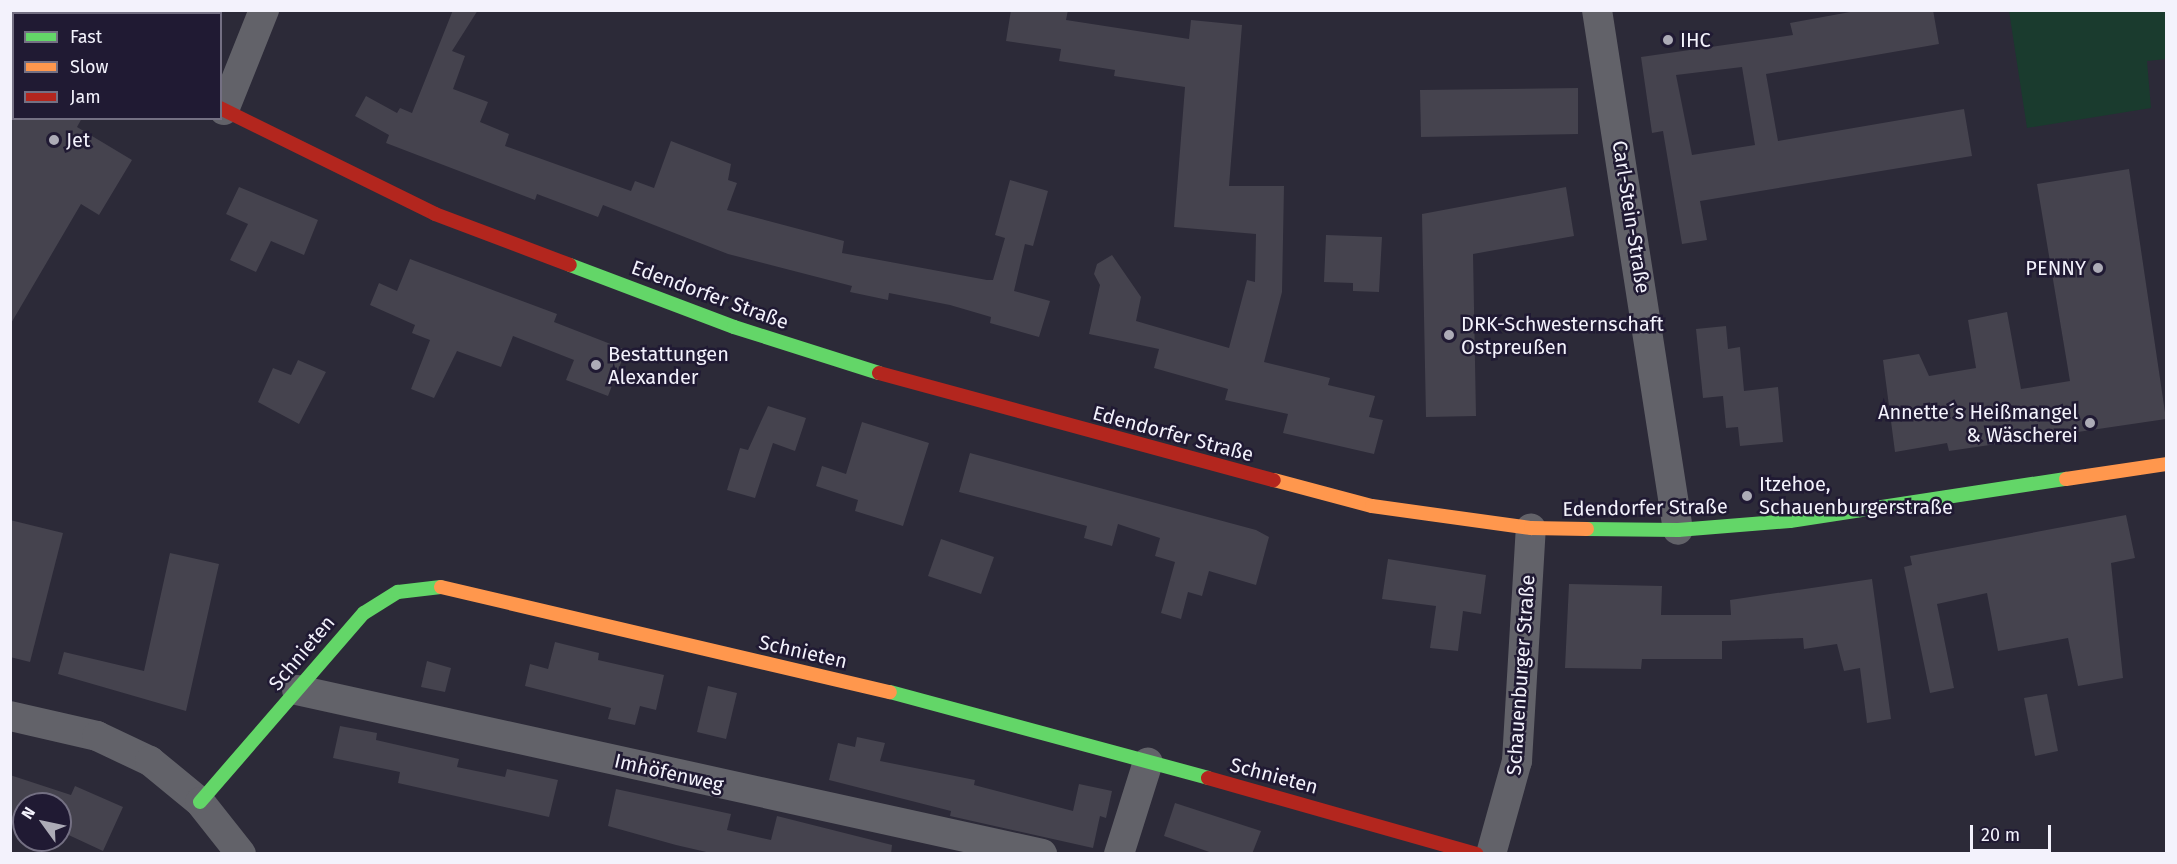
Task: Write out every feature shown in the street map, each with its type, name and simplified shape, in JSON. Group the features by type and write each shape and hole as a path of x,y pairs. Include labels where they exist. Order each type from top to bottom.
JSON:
{"street":[{"path":"222,109 264,10"},
{"name":"Carl-Stein-Straße","path":"1597,10 1678,530"},
{"name":"Edendorfer Straße","path":"222,109 435,214 734,327 825,356 1336,497 1531,528 1678,530 1790,521 2166,464"},
{"name":"Schauenburger Straße","path":"1491,854 1517,761 1531,528"},
{"name":"Schnieten","path":"200,802 342,634 378,603 409,589 460,588 975,712 1476,854"},
{"name":"Imhöfenweg","path":"297,690 1042,854"},
{"path":"10,716 114,742 158,766 200,802 241,854"},
{"path":"1119,854 1148,762"}],"green space":[{"path":"2009,11 2166,11 2166,59 2147,61 2151,108 2027,128"}],"building":[{"path":"453,10 478,10 452,51 465,56 453,89 488,102 480,122 509,134 505,146 631,191 635,181 654,188 671,141 731,164 728,180 737,183 727,210 844,241 842,253 993,280 1005,238 995,235 1010,180 1048,191 1033,246 1025,244 1014,291 1050,301 1039,337 990,323 991,317 950,305 889,293 888,300 850,292 852,286 728,254 603,205 598,217 537,194 535,200 386,143 389,135 355,116 366,96 397,113 400,108 412,113"},
{"path":"1011,10 1068,10 1066,20 1189,39 1191,20 1242,25 1229,186 1284,186 1282,292 1264,362 1330,378 1328,385 1375,396 1369,417 1383,420 1374,454 1283,433 1288,414 1225,400 1228,389 1154,368 1159,349 1089,334 1100,285 1094,274 1097,264 1112,255 1141,297 1136,321 1229,348 1247,280 1255,282 1256,234 1174,227 1185,87 1114,76 1115,70 1059,61 1061,49 1006,41"},
{"path":"1861,10 1933,10 1939,44 1766,74 1778,141 1964,109 1972,156 1700,201 1707,240 1682,244 1663,131 1652,133 1641,57 1793,35 1790,23","holes":["1742,67 1755,145 1692,155 1676,75"]},
{"path":"1578,88 1578,134 1421,137 1420,90"},
{"path":"10,118 12,120 81,120 77,127 132,160 99,215 81,204 10,325"},
{"path":"2129,169 2166,419 1949,451 1947,443 1895,452 1883,360 1919,354 1929,376 1976,368 1968,320 2007,312 2021,389 2070,381 2037,184"},
{"path":"239,187 318,220 304,255 271,241 256,272 230,260 248,224 226,214"},
{"name":"DRK-Schwesternschaft Ostpreußen","path":"1566,187 1574,236 1473,254 1476,416 1426,417 1422,214"},
{"path":"1326,235 1382,237 1379,292 1353,291 1353,283 1324,282"},
{"path":"410,259 557,314 554,322 626,350 608,396 566,380 574,360 513,336 501,367 457,351 434,398 411,389 430,340 412,333 415,325 370,305 379,283 397,291"},
{"path":"1726,326 1728,349 1740,347 1744,391 1778,387 1783,442 1740,446 1738,427 1726,428 1723,396 1703,398 1696,329"},
{"path":"298,360 326,372 299,424 258,402 273,368 291,375"},
{"path":"768,406 806,418 795,451 773,443 755,498 727,490 740,448 748,450"},
{"path":"862,422 929,443 903,526 855,511 858,500 816,486 822,466 846,474"},
{"path":"970,453 1256,530 1269,537 1256,585 1209,571 1202,596 1188,592 1181,619 1161,613 1175,562 1155,556 1160,538 1118,524 1112,546 1084,538 1087,526 959,492"},
{"path":"2126,515 2135,558 2111,563 2123,678 2078,686 2068,638 1998,651 1987,593 1937,604 1954,688 1930,693 1904,567 1912,565 1910,556"},
{"path":"10,520 63,533 30,662 10,657"},
{"path":"941,539 994,557 981,594 928,576"},
{"path":"170,553 219,564 186,711 58,674 64,652 144,671"},
{"path":"1388,559 1486,575 1481,614 1463,611 1458,651 1430,648 1436,606 1382,599"},
{"path":"1872,579 1891,719 1867,723 1860,668 1844,671 1837,644 1804,649 1803,638 1722,641 1722,659 1642,659 1641,669 1565,668 1569,584 1662,586 1661,615 1731,615 1730,600"},
{"path":"555,642 599,653 598,660 664,675 656,710 640,706 635,725 608,719 611,708 525,686 530,664 548,669"},
{"path":"427,661 451,668 445,692 421,687"},
{"path":"708,686 737,693 726,739 697,732"},
{"path":"2047,694 2058,751 2035,756 2024,698"},
{"path":"340,726 377,733 376,740 459,759 457,767 505,777 507,769 558,780 549,817 398,783 400,772 333,758"},
{"path":"857,737 885,743 880,761 975,780 974,785 1073,811 1079,784 1112,791 1106,818 1100,816 1093,848 950,816 951,811 829,780 838,743 855,747"},
{"path":"10,775 62,792 12,792 12,825 10,824"},
{"path":"75,786 123,807 103,851 72,837 72,793"},
{"path":"616,789 731,814 727,830 771,840 777,816 892,845 891,854 715,854 676,845 608,826"},
{"path":"1175,803 1261,831 1252,854 1215,854 1164,836"}],"traffic: fast":[{"path":"570,265 734,327 879,373"},
{"path":"1587,529 1678,530 1790,521 2066,479"},
{"path":"200,802 364,613 398,592 441,587"},
{"path":"890,692 1208,778"}],"traffic: slow":[{"path":"2066,479 2166,464"},
{"path":"1274,480 1372,506 1531,528 1587,529"},
{"path":"441,587 890,692"}],"traffic: jam":[{"path":"222,109 435,214 570,265"},
{"path":"879,373 1274,480"},
{"path":"1208,778 1476,854"}],"place":[{"name":"IHC","path":"1668,40"},
{"name":"Jet","path":"54,140"},
{"name":"PENNY","path":"2098,268"},
{"name":"DRK-Schwesternschaft Ostpreußen","path":"1449,335"},
{"name":"Bestattungen Alexander","path":"596,365"},
{"name":"Annette´s Heißmangel & Wäscherei","path":"2090,423"},
{"name":"Itzehoe, Schauenburgerstraße","path":"1747,496"}]}
